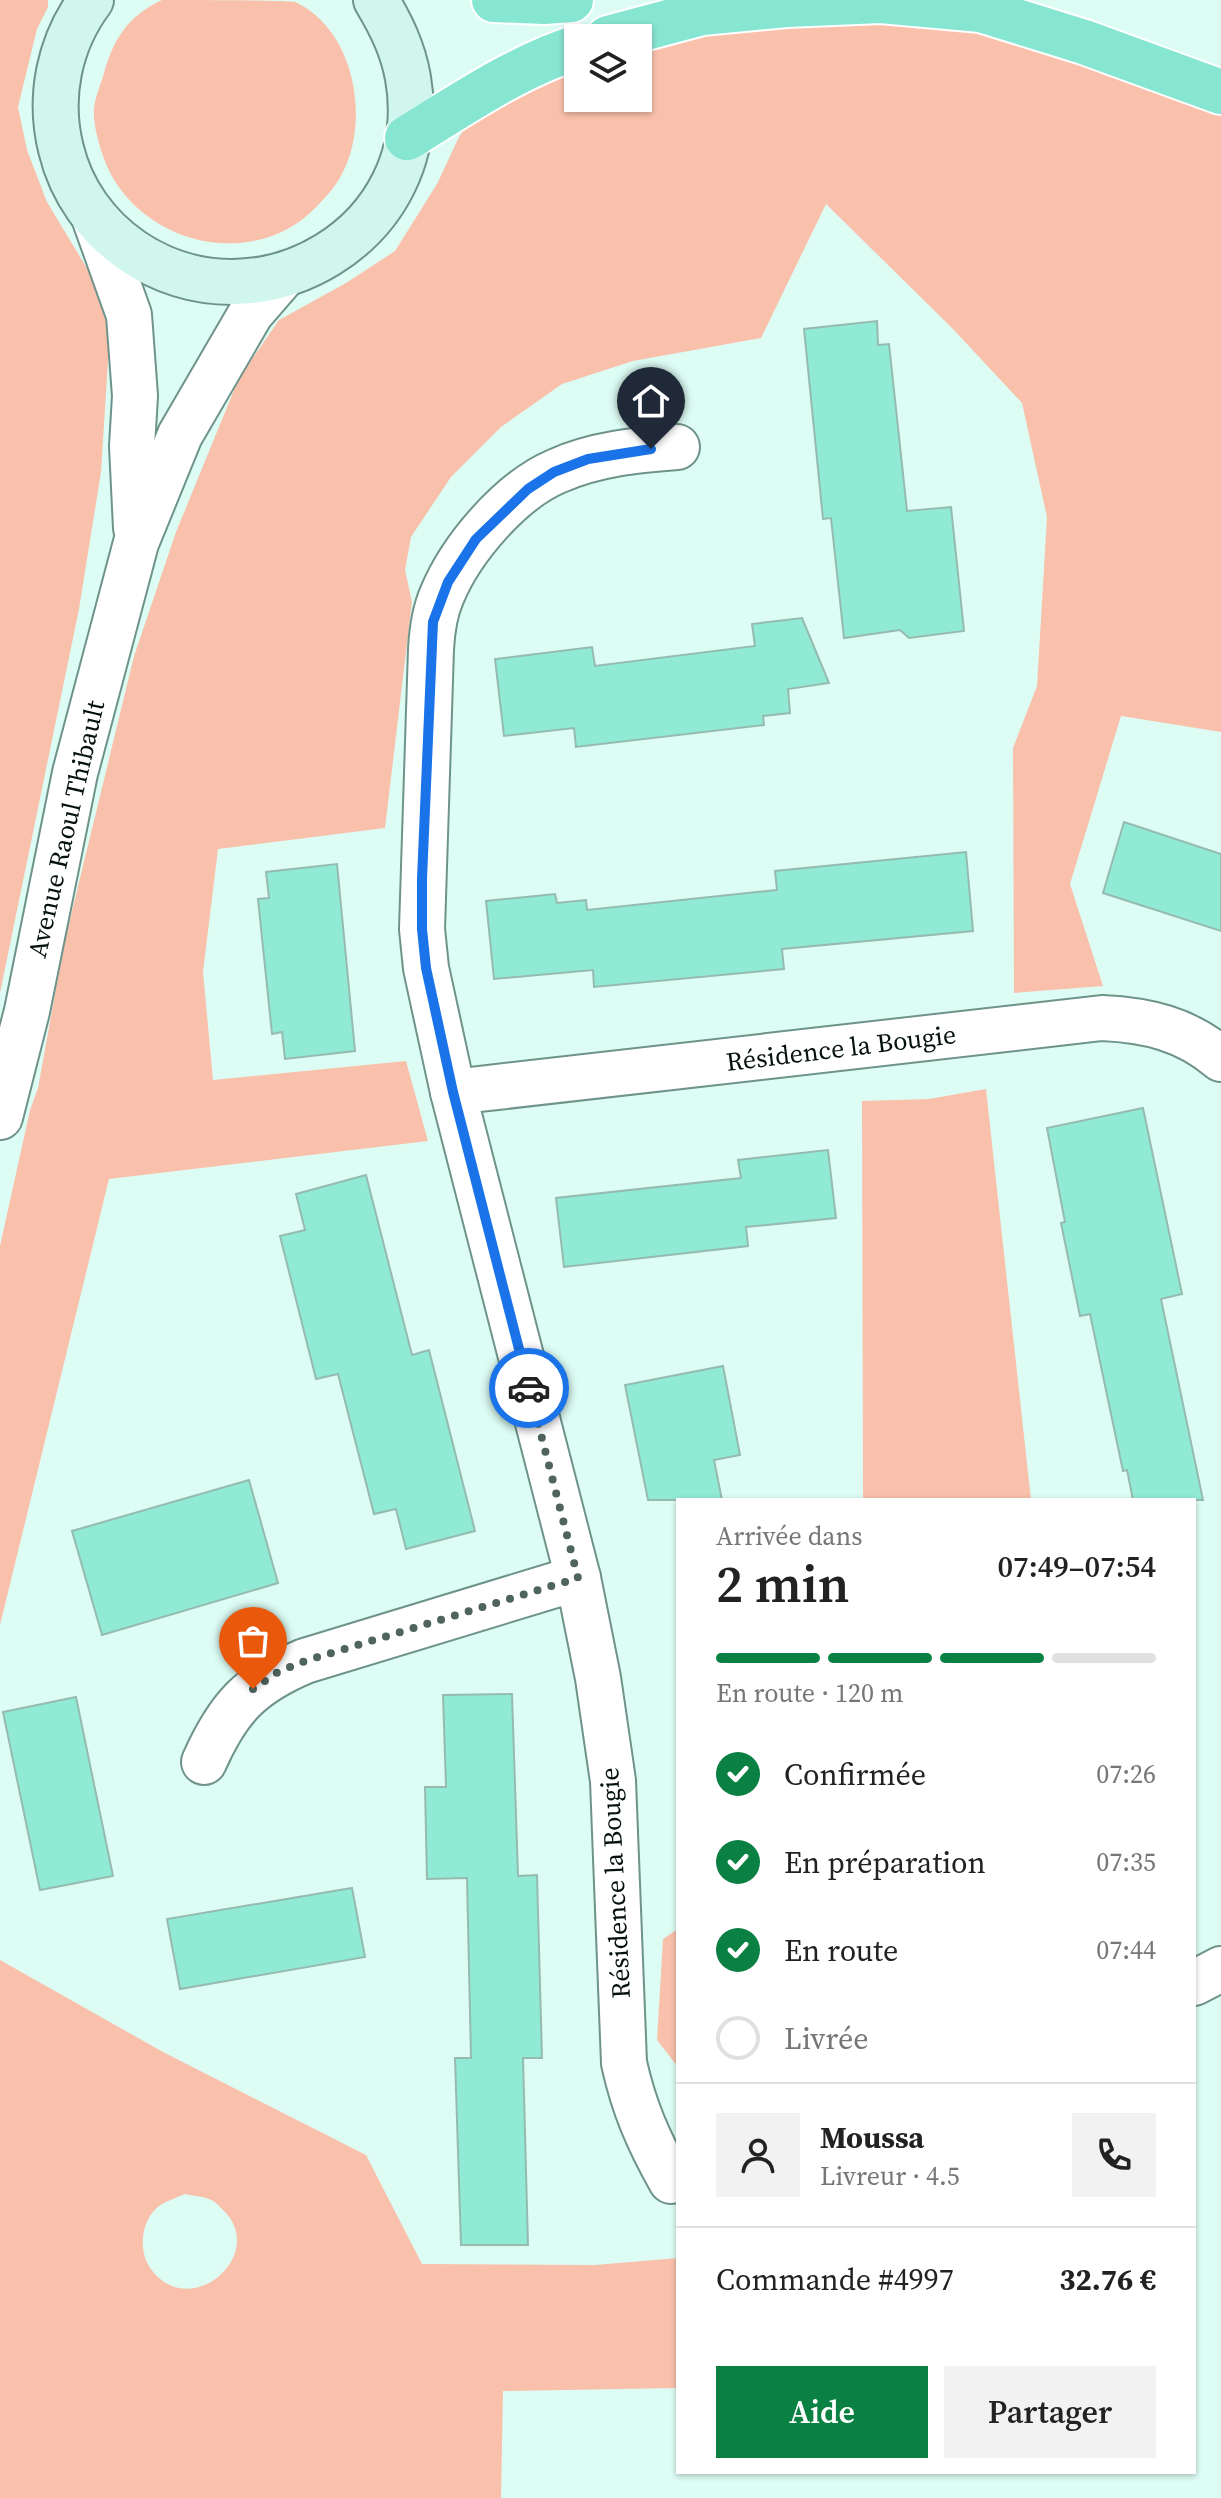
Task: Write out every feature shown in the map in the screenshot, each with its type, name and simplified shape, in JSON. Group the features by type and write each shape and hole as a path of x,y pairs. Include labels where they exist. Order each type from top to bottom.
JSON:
{"highway":[{"path":"494,0 571,0"},
{"path":"652,26 702,13 786,5 895,2 981,10 1084,42 1221,92"},
{"path":"407,138 488,89 564,51"}],"main road":[{"path":"85,4 59,70 56,117 64,163 77,191 94,217 118,242 147,261 180,275 214,282 249,282 283,276 310,266 333,252 374,213 389,190 407,138 409,80 397,39 376,0"}],"street":[{"path":"94,217 129,315 135,396 132,446 136,543"},
{"path":"136,543 180,435 251,313 283,276"},
{"name":"Résidence la Bougie","path":"671,2181 648,2140 633,2100 624,2063 613,1781 598,1678 578,1578 453,1092 426,968 422,929 433,622 456,567 476,539 528,489 554,472 588,459 625,451 677,447"},
{"name":"Avenue Raoul Thibault","path":"0,1117 27,1011 75,773 136,543"},
{"name":"Résidence la Bougie","path":"453,1092 1102,1018 1135,1020 1164,1027 1188,1036 1221,1059"},
{"path":"204,1762 232,1709 253,1689 278,1672 305,1661 578,1578"},
{"path":"1196,1982 1221,1969"}],"shaded area":[{"path":"0,0 48,0 48,7 37,29 18,107 27,150 47,202 103,295 109,346 101,472 79,609 0,993"},
{"path":"162,0 295,2 317,17 335,37 347,62 354,89 356,118 352,145 343,171 329,193 303,219 276,234 246,242 217,243 187,237 160,224 136,206 117,184 103,156 95,126 97,95 108,60 124,29 140,13"},
{"path":"881,1 1221,92 1221,732 1121,716 1070,884 1103,986 1014,993 1013,748 1037,686 1047,517 1022,403 953,329 826,204 761,338 633,361 562,384 501,427 451,477 411,537 405,570 412,602 385,828 218,849 203,972 213,1080 406,1061 428,1141 109,1179 0,1625 0,1246 30,1110 38,1088 64,944 134,656 176,532 239,378 279,320 346,283 395,251 437,184 458,139 488,89 564,54 564,112 652,112 652,36"},
{"path":"986,1089 1031,1498 863,1498 862,1101 929,1099"},
{"path":"676,1930 676,2064 657,2040 663,1939"},
{"path":"0,1960 163,2052 366,2155 422,2264 595,2265 676,2258 676,2388 503,2391 501,2498 0,2498","holes":["185,2194 203,2197 217,2204 235,2227 237,2245 231,2262 219,2276 203,2286 185,2289 167,2284 151,2269 144,2253 143,2234 149,2217 162,2204"]}],"building":[{"path":"877,321 878,345 889,344 907,511 951,507 964,631 909,638 900,630 844,638 831,518 823,519 804,329"},
{"path":"802,618 829,683 788,689 790,713 763,716 764,725 576,747 574,728 504,736 495,659 592,647 595,666 755,646 752,624"},
{"path":"1124,822 1221,854 1221,931 1103,893"},
{"path":"966,852 973,931 782,949 784,969 594,987 593,970 494,979 486,901 555,894 557,903 586,900 587,910 777,890 775,871"},
{"path":"337,864 355,1051 285,1059 282,1032 272,1034 258,899 269,898 266,872"},
{"path":"1143,1108 1182,1294 1161,1299 1203,1500 1133,1498 1127,1470 1123,1471 1090,1314 1080,1316 1061,1223 1065,1222 1047,1128"},
{"path":"828,1150 836,1218 746,1227 748,1246 564,1267 556,1198 741,1178 738,1160"},
{"path":"366,1175 412,1355 429,1350 475,1531 406,1549 396,1509 374,1514 338,1374 316,1379 280,1236 305,1230 296,1194"},
{"path":"723,1366 740,1455 714,1460 722,1498 648,1500 625,1385"},
{"path":"249,1480 278,1583 102,1635 72,1531"},
{"path":"512,1694 518,1876 537,1875 542,2058 523,2058 528,2245 461,2245 455,2058 471,2058 467,1878 427,1879 425,1787 446,1787 443,1695"},
{"path":"76,1697 113,1876 40,1890 3,1712"},
{"path":"352,1888 365,1957 180,1989 167,1919"}],"way so far":[{"path":"253,1689 278,1672 305,1661 578,1578 529,1388"}],"route":[{"path":"529,1388 436,1023 426,968 422,879 433,622 456,567 476,539 528,489 554,472 588,459 651,449"}]}
